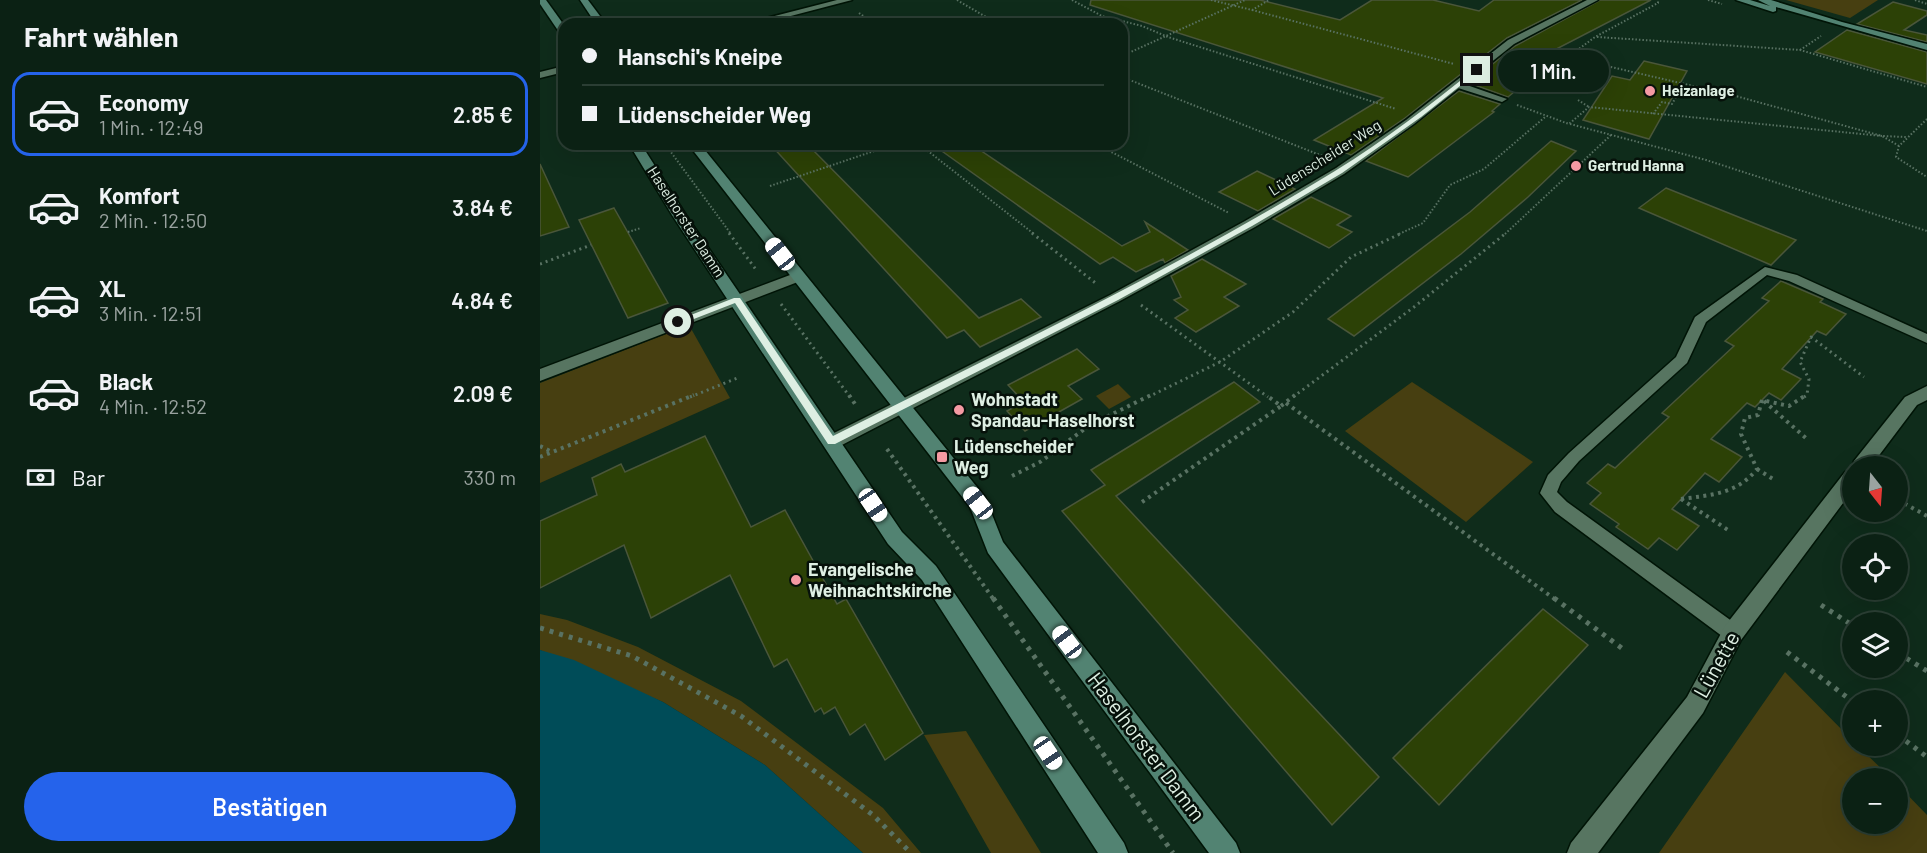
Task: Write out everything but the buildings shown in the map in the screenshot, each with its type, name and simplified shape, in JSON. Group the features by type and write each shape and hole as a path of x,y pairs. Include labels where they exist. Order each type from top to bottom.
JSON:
{"street":[{"path":"542,0 558,23"},
{"path":"584,0 597,18"},
{"path":"773,18 848,0"},
{"name":"Lüdenscheider Weg","path":"901,407 1120,296 1250,224 1348,165 1419,116 1511,42 1594,0"},
{"path":"1740,0 1927,46"},
{"path":"1762,0 1839,24"},
{"path":"540,75 558,70"},
{"name":"Haselhorster Damm","path":"639,150 895,538 929,573 1114,853"},
{"name":"Haselhorster Damm","path":"699,150 978,503 995,547 1226,853"},
{"path":"540,375 798,277"},
{"path":"1869,456 1911,401 1927,392"},
{"path":"831,442 901,407"},
{"name":"Lünette","path":"1581,853 1695,705 1733,633 1842,490"}],"lane":[{"path":"1458,85 1502,99"},
{"path":"1733,633 1561,507 1548,493 1554,479 1574,457 1682,360 1700,320 1765,271 1794,278 1927,339"}],"path":[{"path":"957,0 988,18"},
{"path":"1072,0 1110,18"},
{"path":"1211,0 1477,70"},
{"path":"1128,54 1245,0"},
{"path":"1252,10 1269,0"},
{"path":"1568,57 1595,37 1658,3 1658,0"},
{"path":"1915,0 1927,4"},
{"path":"857,12 866,18"},
{"path":"1128,22 1419,116"},
{"path":"1800,51 1822,35"},
{"path":"1595,37 1800,51 1927,87"},
{"path":"1555,54 1684,84 1882,136 1899,146"},
{"path":"1128,79 1348,165"},
{"path":"1653,114 1662,102 1672,104 1684,84"},
{"path":"1502,99 1545,117 1706,159 1926,232"},
{"path":"1578,100 1589,106 1653,114 1907,137"},
{"path":"1569,124 1589,106"},
{"path":"1012,476 1040,462 1090,425 1220,362 1293,312 1351,257 1423,223 1450,185 1484,169 1545,117"},
{"path":"1927,119 1899,146 1896,157 1927,177"},
{"path":"1142,502 1283,405 1414,307 1500,238 1611,135"},
{"path":"770,186 877,150"},
{"path":"927,150 1120,296 1283,405 1623,649"},
{"path":"1108,150 1250,224"},
{"path":"628,232 641,228"},
{"path":"540,264 591,245"},
{"path":"1762,400 1789,406 1807,395 1809,379 1800,362 1811,337 1864,376"},
{"path":"540,457 740,377"},
{"path":"1762,400 1808,440"},
{"path":"1762,400 1758,416 1745,418 1741,434 1758,469 1773,479"},
{"path":"540,446 552,452"},
{"path":"887,449 1173,853"},
{"path":"1728,530 1681,499 1728,492 1749,482 1758,469"},
{"path":"1908,506 1927,516"},
{"path":"1821,605 1842,619"},
{"path":"540,628 632,656 741,716 873,815 911,853"},
{"path":"1787,652 1842,693"},
{"path":"1908,659 1927,671"},
{"path":"1908,743 1927,757"}],"shaded area":[{"path":"1786,0 1878,0 1850,18"},
{"path":"689,325 730,398 540,483 540,383"},
{"path":"1412,382 1533,462 1466,522 1345,431"},
{"path":"1118,384 1131,397 1109,409 1096,396"},
{"path":"540,614 567,620 638,647 741,701 883,808 921,853 863,853 765,765 663,702 540,650"},
{"path":"1785,672 1842,730 1842,756 1868,756 1881,768 1842,768 1842,834 1908,834 1908,795 1927,815 1927,853 1659,853"},
{"path":"966,731 1041,853 991,853 924,735"}],"water":[{"path":"540,650 574,660 663,702 765,765 863,853 540,853"}],"place":[{"name":"Heizanlage","path":"1650,91"},
{"name":"Gertrud Hanna","path":"1576,166"},
{"name":"Wohnstadt Spandau-Haselhorst","path":"959,410"},
{"name":"Lüdenscheider Weg","path":"942,457"},
{"name":"Evangelische Weihnachtskirche","path":"796,580"}],"route":[{"path":"678,322 737,300 831,442 1115,298 1250,224 1340,171 1419,116 1477,70"}]}
